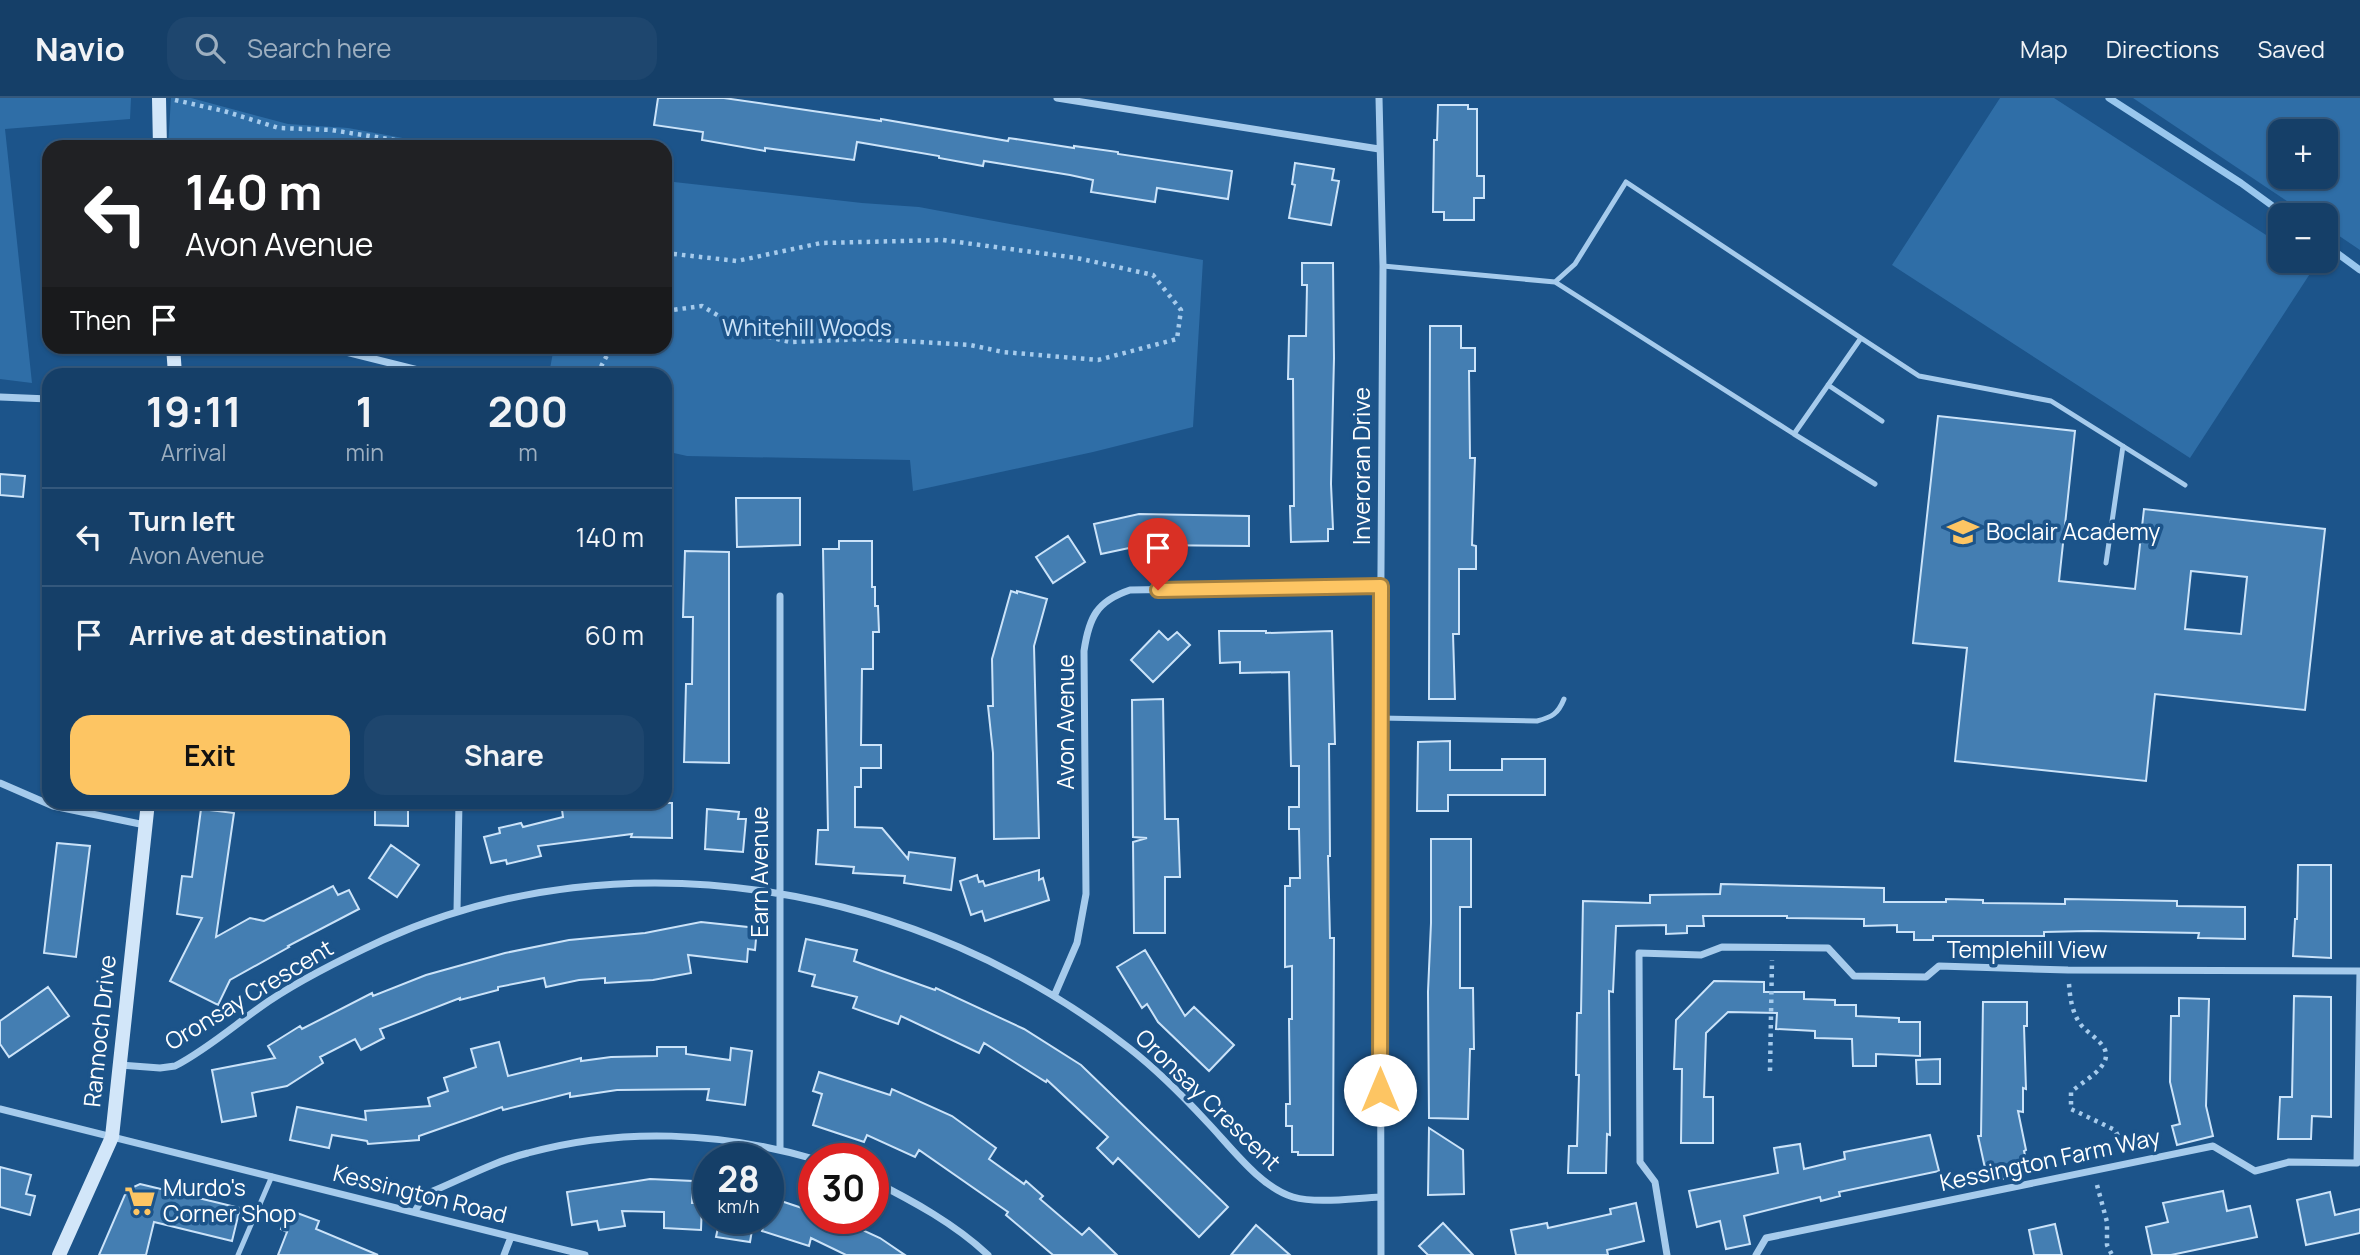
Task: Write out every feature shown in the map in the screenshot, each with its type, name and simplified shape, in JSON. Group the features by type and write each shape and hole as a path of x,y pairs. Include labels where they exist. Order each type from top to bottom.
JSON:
{"street":[{"path":"159,98 160,140"},
{"path":"1057,98 1379,149"},
{"name":"Inveroran Drive","path":"1379,98 1383,266 1381,1255"},
{"path":"354,354 410,368"},
{"path":"0,397 42,398"},
{"name":"Avon Avenue","path":"1055,994 1077,943 1086,894 1084,651 1091,620 1100,607 1112,596 1130,590 1381,586"},
{"name":"Earn Avenue","path":"780,596 780,1143"},
{"path":"0,783 42,801"},
{"path":"68,809 145,825"},
{"name":"Rannoch Drive","path":"60,1255 111,1137 147,809"},
{"path":"457,911 459,809"},
{"name":"Oronsay Crescent","path":"120,1065 160,1068 175,1066 273,998 322,969 385,939 457,911 535,894 589,887 716,885 779,892 824,901 922,931 984,957 1055,994 1130,1049 1190,1104 1264,1181 1280,1193 1297,1199 1380,1197"},
{"name":"Templehill View","path":"1667,1255 1655,1182 1640,1162 1639,953 1702,955 1722,947 1828,948 1854,976 1926,977 1939,966 2068,970 2360,971"},
{"path":"2360,966 2360,971"},
{"name":"Kessington Farm Way","path":"1756,1255 1766,1238 2213,1146 2255,1171 2289,1162 2357,1163 2360,971"},
{"name":"Kessington Road","path":"0,1109 585,1255"},
{"path":"415,1212 421,1201 433,1191 525,1153 573,1142 636,1136 692,1136 746,1143"},
{"path":"889,1189 950,1225 988,1255"},
{"path":"504,1255 511,1237"}],"lane":[{"path":"1555,282 1575,264 1626,181 1919,376 2051,401 2185,485"},
{"path":"1383,266 1555,282 1875,484"},
{"path":"1794,434 1861,338"},
{"path":"1828,385 1882,421"},
{"path":"2106,563 2123,446"},
{"path":"1380,718 1537,722 1553,717 1560,710 1564,699"},
{"path":"238,1255 272,1176"}],"path":[{"path":"168,98 279,128 331,130 395,140"},
{"path":"672,254 737,261 821,243 943,240 1077,258 1153,275 1181,310 1177,339 1098,360 1003,352 970,345 931,342 867,339 790,342 747,332 702,306 672,310"},
{"path":"1770,1071 1772,948"},
{"path":"2068,970 2071,1004 2080,1024 2102,1043 2106,1051 2102,1066 2071,1092 2071,1109 2115,1130 2131,1162"},
{"path":"2094,1171 2106,1222 2107,1245 2112,1255"}],"green space":[{"path":"0,98 131,98 130,119 5,129 32,383 0,379"},
{"path":"171,98 191,98 288,124 348,128 414,140 168,140"},
{"path":"2000,98 2054,98 2268,236 2268,273 2310,273 2190,458 1892,265"},
{"path":"2133,98 2360,98 2360,250 2338,235 2338,203 2290,203 2269,189 2338,189 2338,119 2268,119 2268,188"},
{"name":"Whitehill Woods","path":"672,182 919,207 1203,260 1193,427 913,491 910,460 687,456 672,453 672,368 550,368 553,354 672,354"}],"building":[{"path":"658,98 724,98 881,119 1008,141 1009,138 1118,152 1232,171 1228,199 1157,188 1155,202 1091,192 1093,180 1070,175 984,161 983,166 857,142 854,160 765,148 765,151 702,140 703,132 654,125"},
{"path":"1438,105 1468,105 1468,109 1477,109 1477,176 1484,176 1484,198 1474,198 1474,220 1444,220 1444,212 1433,212 1434,140 1437,140"},
{"path":"1295,163 1334,169 1332,180 1339,181 1331,225 1289,218 1295,185 1292,184"},
{"path":"1302,263 1333,263 1333,529 1328,529 1328,541 1291,542 1290,506 1294,506 1293,379 1288,379 1289,336 1306,336 1307,285 1302,285"},
{"path":"1430,326 1461,326 1461,348 1475,348 1475,371 1469,371 1470,458 1475,458 1472,545 1476,546 1476,569 1459,569 1459,634 1453,634 1455,699 1429,699"},
{"path":"1938,416 2075,431 2059,581 2135,589 2144,509 2325,529 2305,710 2155,694 2146,781 1955,761 1967,648 1913,643","holes":["2191,571 2247,577 2241,634 2185,629"]},
{"path":"0,474 25,476 23,497 0,495"},
{"path":"736,498 800,498 800,545 737,547"},
{"path":"1139,514 1249,516 1249,546 1143,545 1101,554 1094,524"},
{"path":"1068,536 1085,562 1053,583 1036,557"},
{"path":"839,541 872,541 872,587 875,587 875,606 878,606 879,632 873,632 873,669 862,669 861,745 881,745 881,768 861,768 861,787 855,787 855,827 882,828 908,859 909,852 955,858 951,890 904,883 905,876 853,873 854,867 816,864 818,830 828,830 823,549 839,549"},
{"path":"685,551 729,552 729,763 684,762 686,684 692,684 693,617 683,617"},
{"path":"1011,591 1047,599 1034,646 1039,838 994,839 993,753 988,706 993,706 992,659"},
{"path":"1159,631 1168,640 1177,632 1190,645 1153,682 1131,660"},
{"path":"1219,631 1332,631 1335,744 1329,744 1328,856 1330,938 1334,938 1333,1155 1298,1155 1298,1152 1292,1152 1292,1126 1286,1126 1286,1104 1290,1104 1289,1019 1292,1019 1292,966 1285,967 1285,886 1290,886 1290,878 1300,878 1299,829 1289,829 1289,807 1299,807 1299,766 1291,766 1289,672 1240,673 1240,662 1220,663"},
{"path":"1163,699 1165,819 1178,819 1180,877 1165,877 1165,933 1134,933 1133,842 1147,838 1133,837 1132,700"},
{"path":"1450,741 1450,770 1502,770 1502,759 1545,759 1545,795 1448,795 1448,811 1417,811 1418,742"},
{"path":"201,809 234,813 216,937 250,918 264,921 333,886 338,895 349,890 359,909 230,980 218,1005 170,981 202,918 177,914 182,876 192,877"},
{"path":"375,809 408,809 408,826 375,825"},
{"path":"672,809 672,838 631,837 632,834 538,846 541,856 507,864 506,860 491,863 484,837 500,833 499,828 521,823 523,827 563,817 562,810"},
{"path":"707,809 739,812 738,819 746,819 743,852 705,849"},
{"path":"1431,839 1471,839 1471,907 1460,907 1460,988 1473,988 1474,1049 1470,1049 1468,1119 1429,1118"},
{"path":"57,843 90,846 76,957 44,953"},
{"path":"391,845 419,865 397,897 369,878"},
{"path":"2298,865 2331,865 2331,958 2293,956"},
{"path":"1039,870 1039,880 1043,878 1049,900 985,921 982,911 971,915 960,881 977,875 979,882 983,881 985,886"},
{"path":"1721,884 1884,888 1884,902 1946,902 1946,899 1983,900 1983,903 2065,904 2065,899 2177,901 2177,906 2245,907 2245,939 2198,938 2199,933 2088,931 2044,932 2044,936 1933,936 1933,940 1914,940 1914,932 1897,932 1897,925 1864,926 1864,919 1787,916 1703,916 1704,926 1687,926 1687,933 1666,934 1666,925 1616,926 1613,992 1609,991 1610,1135 1607,1134 1606,1173 1568,1173 1569,1146 1577,1146 1577,1013 1581,1013 1583,901 1650,903 1650,895 1720,894"},
{"path":"701,922 757,928 755,950 748,949 747,962 688,955 691,973 653,980 605,983 605,978 579,980 546,987 544,978 460,998 380,1029 384,1038 361,1050 355,1039 320,1057 323,1063 287,1086 252,1093 256,1116 222,1122 212,1070 275,1058 268,1046 300,1026 302,1029 372,993 373,996 426,975 505,953 569,940 645,933"},
{"path":"806,939 857,950 854,961 935,990 936,988 1024,1029 1081,1065 1228,1207 1199,1237 1118,1158 1113,1164 1097,1148 1108,1137 1047,1080 1046,1082 984,1043 979,1053 901,1016 898,1024 853,1008 857,997 812,986 815,975 799,971"},
{"path":"1145,950 1185,1016 1194,1007 1234,1045 1209,1071 1158,1022 1147,1004 1142,1008 1117,967"},
{"path":"1714,981 1764,982 1764,992 1804,992 1804,999 1835,1000 1835,1005 1856,1005 1856,1016 1920,1022 1920,1056 1876,1054 1876,1066 1853,1066 1852,1039 1815,1038 1815,1031 1776,1029 1777,1013 1728,1012 1706,1033 1704,1097 1713,1097 1713,1143 1681,1143 1682,1069 1674,1069 1676,1020"},
{"path":"48,987 69,1016 9,1057 0,1044 0,1021"},
{"path":"2294,996 2331,997 2331,1117 2312,1116 2311,1139 2278,1139 2280,1097 2292,1097"},
{"path":"2179,998 2209,999 2206,1106 2213,1136 2177,1145 2172,1126 2180,1124 2170,1082 2171,1016 2179,1016"},
{"path":"1983,1002 2027,1002 2027,1026 2024,1026 2026,1089 2023,1088 2023,1112 2018,1111 2029,1173 1988,1182 1978,1136 1981,1136"},
{"path":"499,1042 508,1076 581,1058 581,1061 657,1056 657,1047 686,1047 686,1054 730,1060 731,1048 752,1051 745,1105 707,1100 709,1089 617,1090 570,1097 570,1093 503,1110 502,1107 419,1136 419,1140 368,1144 367,1141 332,1135 329,1148 290,1140 297,1107 366,1120 365,1111 430,1106 428,1098 448,1091 444,1078 476,1067 471,1049"},
{"path":"1940,1059 1940,1084 1917,1084 1916,1060"},
{"path":"819,1072 890,1095 892,1089 952,1116 996,1148 989,1159 1024,1184 1026,1181 1043,1196 1040,1199 1082,1235 1089,1228 1117,1255 1053,1255 1006,1215 1008,1212 919,1150 915,1157 867,1135 864,1142 813,1125 822,1094 813,1091"},
{"path":"1429,1128 1463,1150 1464,1194 1428,1195"},
{"path":"1930,1135 1939,1171 1839,1192 1840,1196 1821,1201 1820,1197 1744,1216 1750,1244 1726,1249 1720,1221 1697,1227 1689,1191 1778,1173 1774,1148 1800,1144 1804,1169 1845,1159 1844,1152"},
{"path":"0,1167 31,1175 26,1194 35,1196 30,1215 0,1207"},
{"path":"650,1179 693,1181 693,1230 664,1228 664,1212 622,1211 625,1226 599,1230 597,1221 572,1225 567,1192"},
{"path":"140,1184 240,1208 232,1241 154,1222 146,1255 99,1255 127,1190"},
{"path":"2223,1191 2227,1211 2250,1206 2257,1237 2171,1255 2152,1255 2146,1227 2168,1222 2163,1203"},
{"path":"2330,1192 2335,1215 2360,1209 2360,1233 2306,1245 2297,1200"},
{"path":"784,1202 798,1207 798,1234 871,1234 905,1255 846,1255 811,1238 809,1246 771,1234 784,1234"},
{"path":"1636,1203 1644,1241 1607,1250 1608,1255 1516,1255 1511,1230 1547,1223 1548,1228 1611,1214 1610,1209"},
{"path":"289,1210 319,1221 316,1229 378,1255 278,1255 287,1232 281,1229"},
{"path":"1443,1223 1473,1255 1428,1255 1419,1246"},
{"path":"2055,1224 2062,1255 2034,1255 2029,1230"},
{"path":"1256,1225 1290,1255 1231,1255"},
{"path":"717,1234 751,1234 750,1242 716,1237"}],"waterway":[{"path":"2109,98 2268,203"},
{"path":"2338,254 2360,270"}],"place":[{"name":"Boclair Academy","path":"1963,532"},
{"name":"Murdo's Corner Shop","path":"140,1201"}],"route":[{"path":"1158,590 1381,586 1380,1090"}]}
